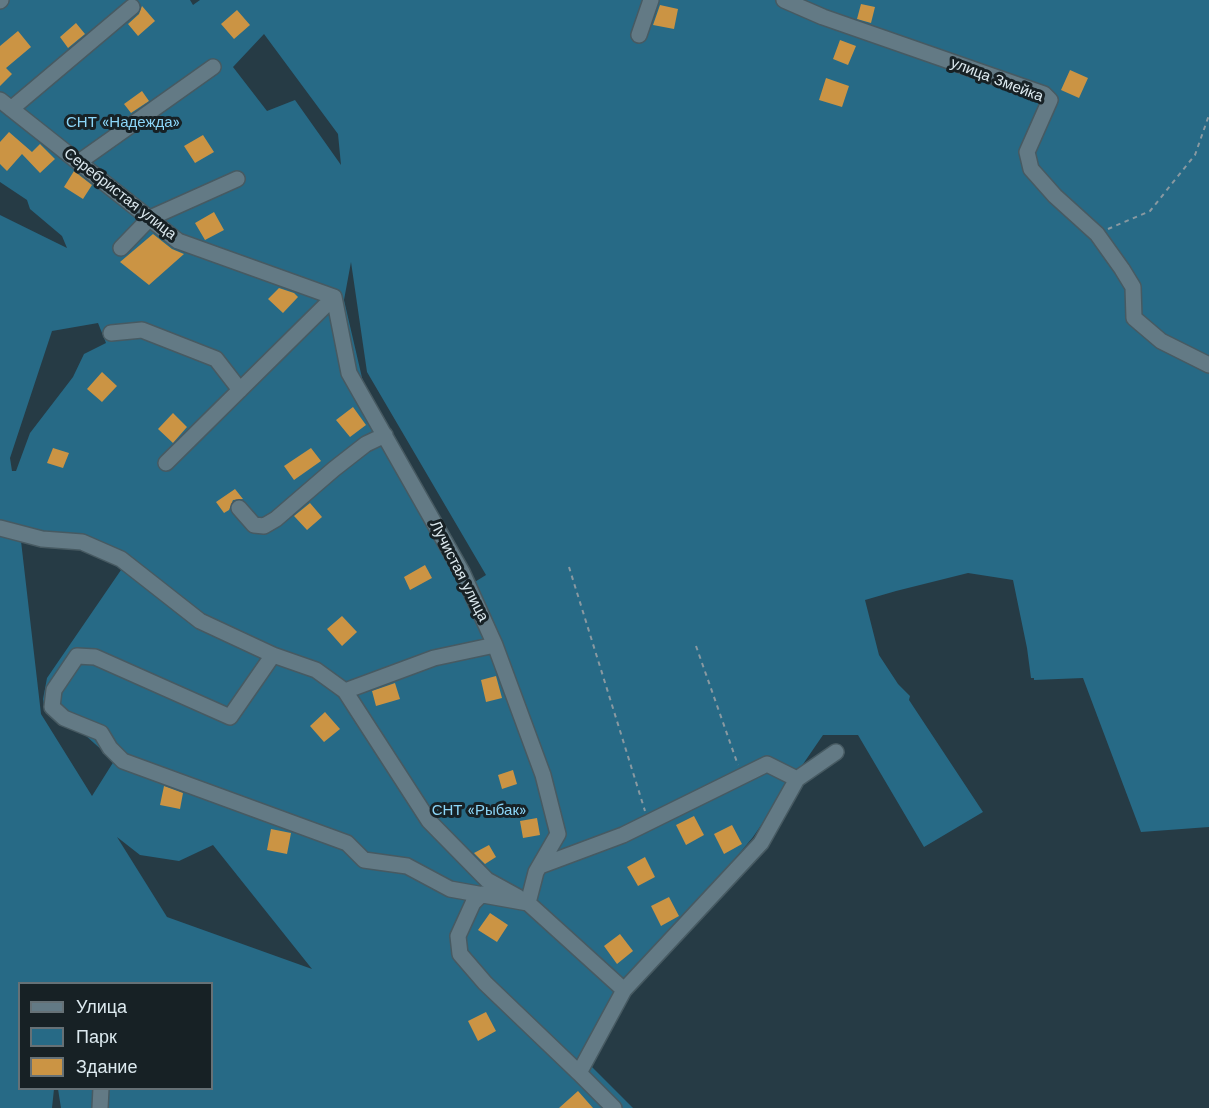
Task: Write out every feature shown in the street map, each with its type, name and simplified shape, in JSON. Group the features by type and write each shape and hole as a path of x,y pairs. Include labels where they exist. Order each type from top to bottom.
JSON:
{"street":[{"path":"639,35 651,0"},
{"name":"улица Змейка","path":"784,0 823,17 1044,94 1050,100 1027,152 1030,169 1055,196 1097,234 1133,287 1134,318 1161,341 1209,365"},
{"path":"6,104 132,7"},
{"path":"78,162 213,67"},
{"name":"Серебристая улица","path":"6,104 178,241 327,294"},
{"path":"121,248 150,218 237,179"},
{"path":"166,463 240,390 327,294"},
{"name":"Лучистая улица","path":"327,294 350,373 462,572 495,645 543,775 558,834 540,866 528,903"},
{"path":"111,333 142,330 216,359 240,390"},
{"path":"239,508 254,525 264,526 276,519 366,444 385,435"},
{"path":"0,528 42,539 82,542 122,559 200,621 273,655 316,670 345,691 429,821 487,880 528,903 624,990"},
{"path":"345,691 434,658 495,645"},
{"path":"273,655 230,717 95,657 77,656 54,690 52,707 64,718 101,733 110,748 123,761 347,843 364,860 407,866 450,889 528,903"},
{"path":"579,1073 624,990 761,843 797,779 836,752"},
{"path":"540,866 623,835 767,764 797,779"},
{"path":"482,894 473,903 458,936 460,954 485,982 614,1108"},
{"path":"100,1108 101,1090"}],"path":[{"path":"1097,234 1150,211 1195,155 1209,115"},
{"path":"569,567 649,822"},
{"path":"696,646 742,776"}],"green space":[{"name":"СНТ «Рыбак»","path":"0,0 190,0 193,5 200,0 1209,0 1209,827 1141,832 1083,678 1034,680 1031,678 1013,580 968,573 865,600 879,655 898,684 910,696 909,700 983,812 924,847 858,735 823,735 753,837 628,988 589,1064 633,1108 61,1108 58,1090 213,1090 213,982 18,982 18,1090 54,1090 52,1108 0,1108 0,215 67,248 62,236 30,209 27,200 0,182","holes":["264,34 338,134 341,165 295,100 267,111 233,67","351,262 367,372 486,575 473,583 363,382 344,300","98,323 106,343 84,354 73,377 30,433 16,471 12,471 10,458 52,331","21,541 49,547 81,547 105,557 121,570 47,678 43,699 45,711 57,720 75,726 114,761 92,796 41,714","117,837 140,855 179,861 213,845 312,969 167,917"]}],"building":[{"path":"861,4 875,7 871,23 857,19"},
{"path":"660,5 678,9 674,29 653,25"},
{"path":"142,6 155,21 138,36 128,24 139,14"},
{"path":"237,10 250,25 234,39 221,24"},
{"path":"76,23 85,34 68,48 60,37"},
{"path":"18,31 31,47 6,68 12,74 0,86 0,46"},
{"path":"840,40 856,46 848,65 833,59"},
{"path":"1070,70 1088,78 1079,98 1061,90"},
{"path":"826,78 849,86 842,107 819,100"},
{"path":"142,91 149,101 131,113 124,104"},
{"path":"9,132 32,152 40,144 55,159 40,173 22,154 7,171 0,164 0,142"},
{"path":"203,135 214,152 195,163 184,146"},
{"path":"74,171 92,185 83,199 64,187"},
{"path":"214,212 224,230 205,240 195,223"},
{"path":"153,234 172,249 184,254 149,285 120,262"},
{"path":"279,288 294,293 298,297 283,313 268,299"},
{"path":"102,372 117,386 102,402 87,389"},
{"path":"353,407 366,425 350,437 336,420"},
{"path":"173,413 187,427 173,443 158,429"},
{"path":"53,448 69,453 63,468 47,463"},
{"path":"311,448 321,461 294,480 284,466"},
{"path":"235,489 243,499 233,500 229,510 224,513 216,502"},
{"path":"310,503 322,517 307,530 294,516"},
{"path":"425,565 432,578 410,590 404,577"},
{"path":"342,616 357,632 342,646 327,629"},
{"path":"496,676 502,698 486,702 481,680"},
{"path":"395,683 400,699 376,706 372,691"},
{"path":"325,712 340,729 324,742 310,726"},
{"path":"513,770 517,784 502,789 498,775"},
{"path":"164,786 183,793 180,809 160,805"},
{"path":"694,816 704,835 686,845 676,825"},
{"path":"537,818 540,835 523,838 520,821"},
{"path":"732,825 742,844 724,854 714,834"},
{"path":"271,829 291,833 287,854 267,850"},
{"path":"489,845 496,857 485,864 474,853"},
{"path":"645,857 655,877 638,886 627,867"},
{"path":"669,897 679,916 661,926 651,906"},
{"path":"490,913 508,925 497,942 478,930"},
{"path":"620,934 633,951 617,964 604,946"},
{"path":"486,1012 496,1031 478,1041 468,1021"},
{"path":"578,1091 593,1108 559,1108"}],"park label":[{"name":"СНТ «Надежда»","path":"123,123"}]}
